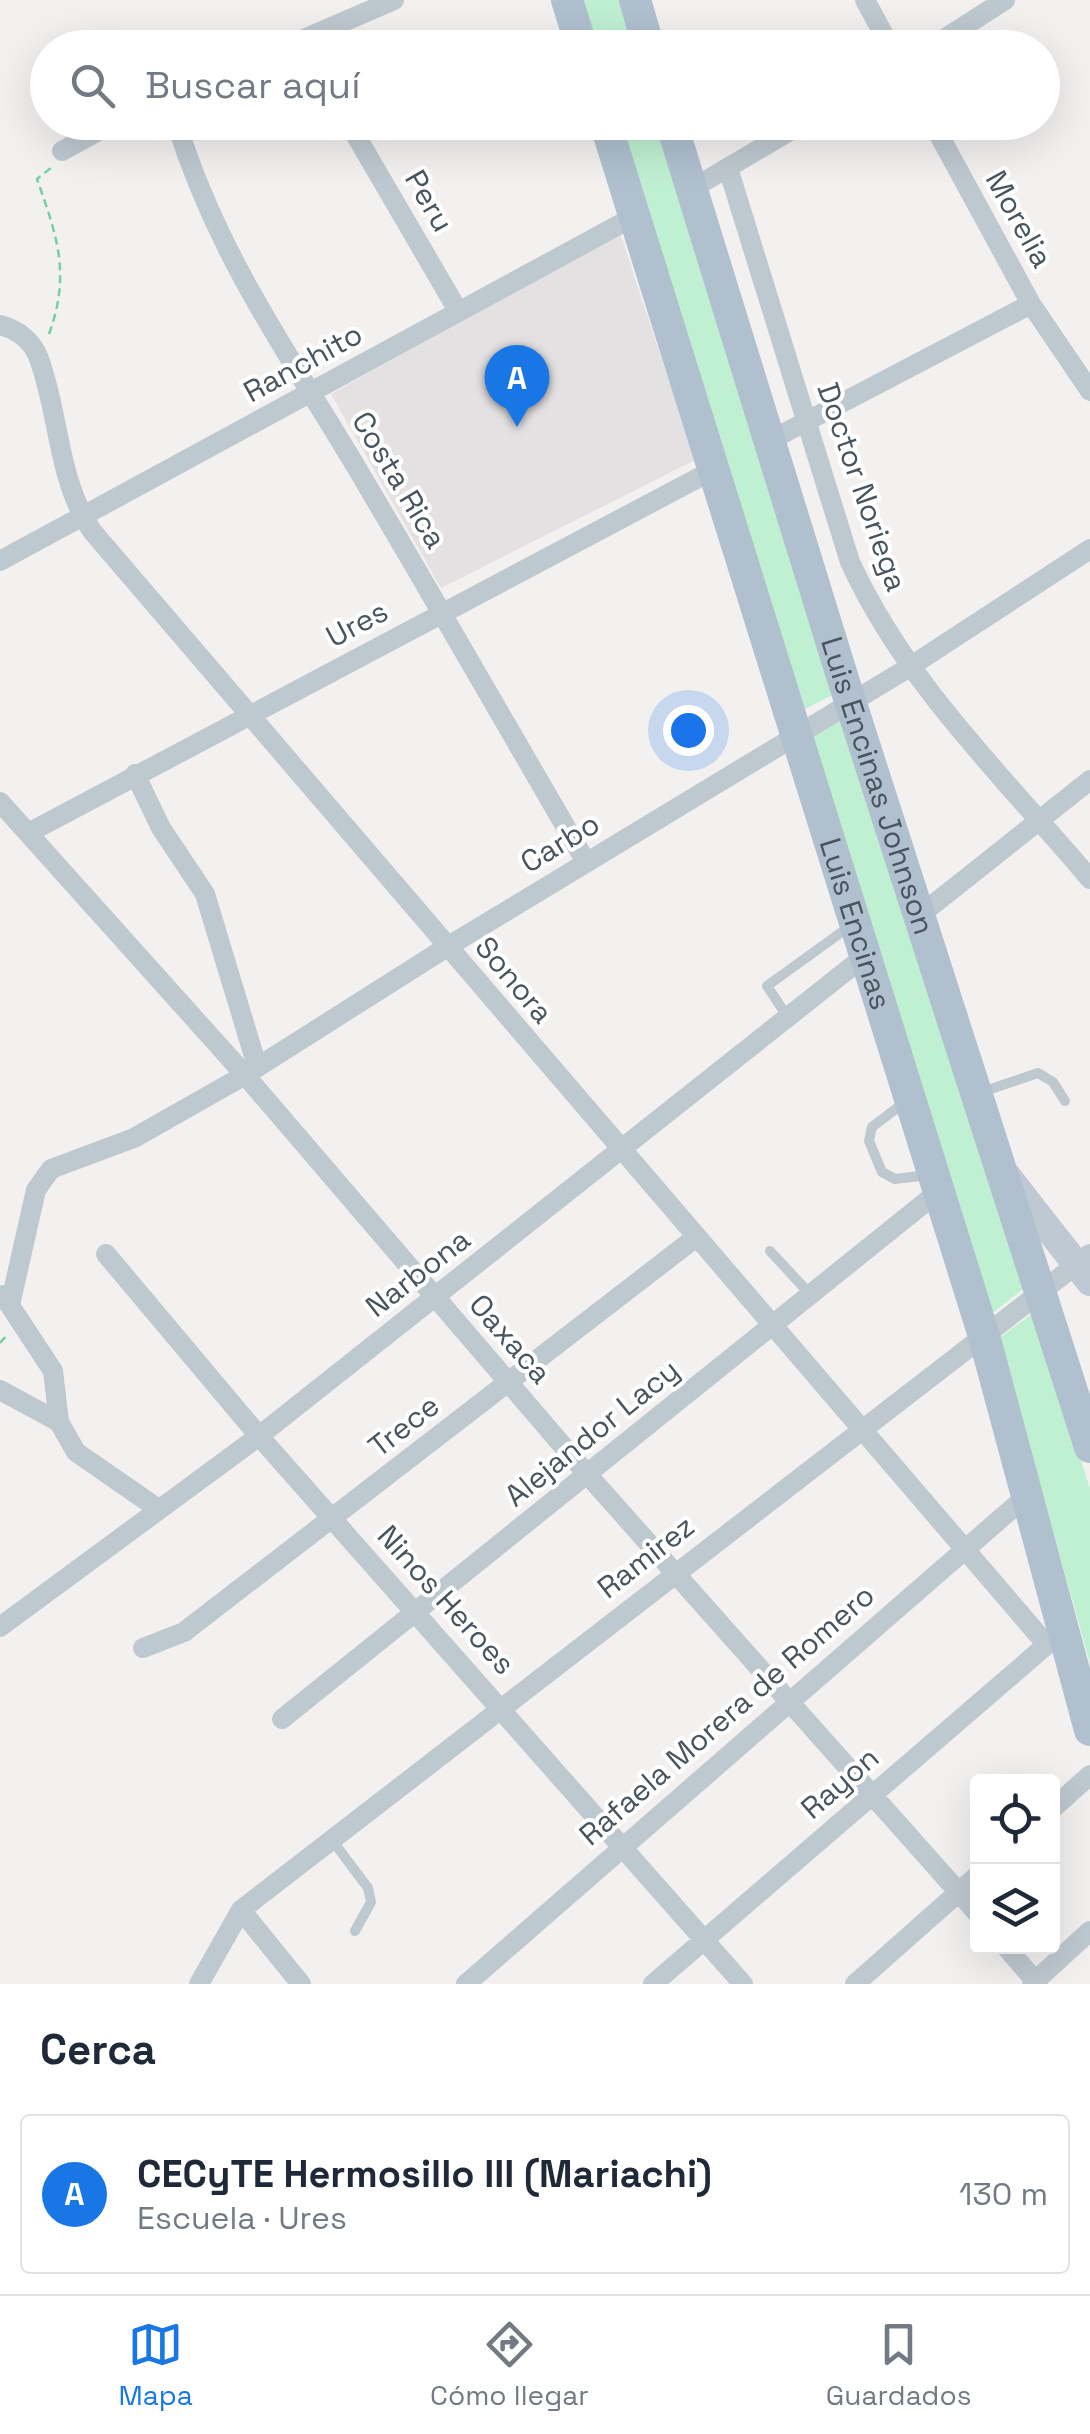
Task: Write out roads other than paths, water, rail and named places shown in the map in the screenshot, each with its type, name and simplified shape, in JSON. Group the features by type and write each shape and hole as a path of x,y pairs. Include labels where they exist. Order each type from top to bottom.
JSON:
{"main road":[{"path":"566,0 576,30"},
{"path":"636,0 644,30"},
{"name":"Luis Encinas","path":"612,140 984,1336 1030,1493 1056,1636 1090,1730"},
{"name":"Luis Encinas Johnson","path":"676,140 850,702 1005,1173 1090,1447"},
{"path":"1005,1173 1085,1267"}],"street":[{"path":"329,30 394,0"},
{"path":"865,0 881,30"},
{"path":"958,30 1004,0"},
{"path":"62,151 82,140"},
{"name":"Costa Rica","path":"182,140 216,233 443,612 586,862"},
{"name":"Peru","path":"359,140 458,309"},
{"path":"690,190 774,140"},
{"name":"Morelia","path":"942,140 1032,304 1090,391"},
{"name":"Doctor Noriega","path":"728,168 850,562 871,608 908,668 1090,879"},
{"name":"Ranchito","path":"0,561 635,216"},
{"path":"769,441 1032,304"},
{"name":"Sonora","path":"0,324 19,332 39,358 64,466 82,516 620,1152 964,1549 1056,1636"},
{"name":"Ures","path":"30,832 713,470"},
{"name":"Carbo","path":"5,1298 36,1190 51,1169 134,1138 251,1070 908,668 1090,549"},
{"path":"811,578 850,562"},
{"path":"135,774 161,828 205,894 251,1070"},
{"path":"920,915 1090,780"},
{"name":"Oaxaca","path":"0,802 251,1070 434,1298 970,1905"},
{"name":"Narbona","path":"0,1627 259,1436 865,956"},
{"name":"Alejandor Lacy","path":"282,1719 772,1327 936,1183"},
{"name":"Trece","path":"142,1648 184,1632 695,1238"},
{"name":"Ninos Heroes","path":"106,1254 259,1436 744,1984"},
{"name":"Ramirez","path":"240,1910 1042,1291 1085,1267"},
{"path":"5,1298 52,1371 59,1422 76,1452 157,1508"},
{"path":"0,1390 59,1422"},
{"name":"Rafaela Morera de Romero","path":"466,1984 1030,1493"},
{"name":"Rayon","path":"653,1984 1056,1636"},
{"path":"1060,1801 1090,1775"},
{"path":"855,1984 970,1883"},
{"path":"200,1984 240,1910 301,1984"},
{"path":"1012,1954 1035,1983 1090,1930"}],"lane":[{"path":"787,1016 767,986 855,923"},
{"path":"978,1093 1038,1073 1053,1082 1066,1101"},
{"path":"909,1098 872,1127 868,1141 882,1172 895,1179 936,1183"},
{"path":"770,1250 811,1295"},
{"path":"332,1840 368,1888 372,1902 355,1931"}],"place":[{"name":"CECyTE Hermosillo III (Mariachi)","path":"517,427"}]}
